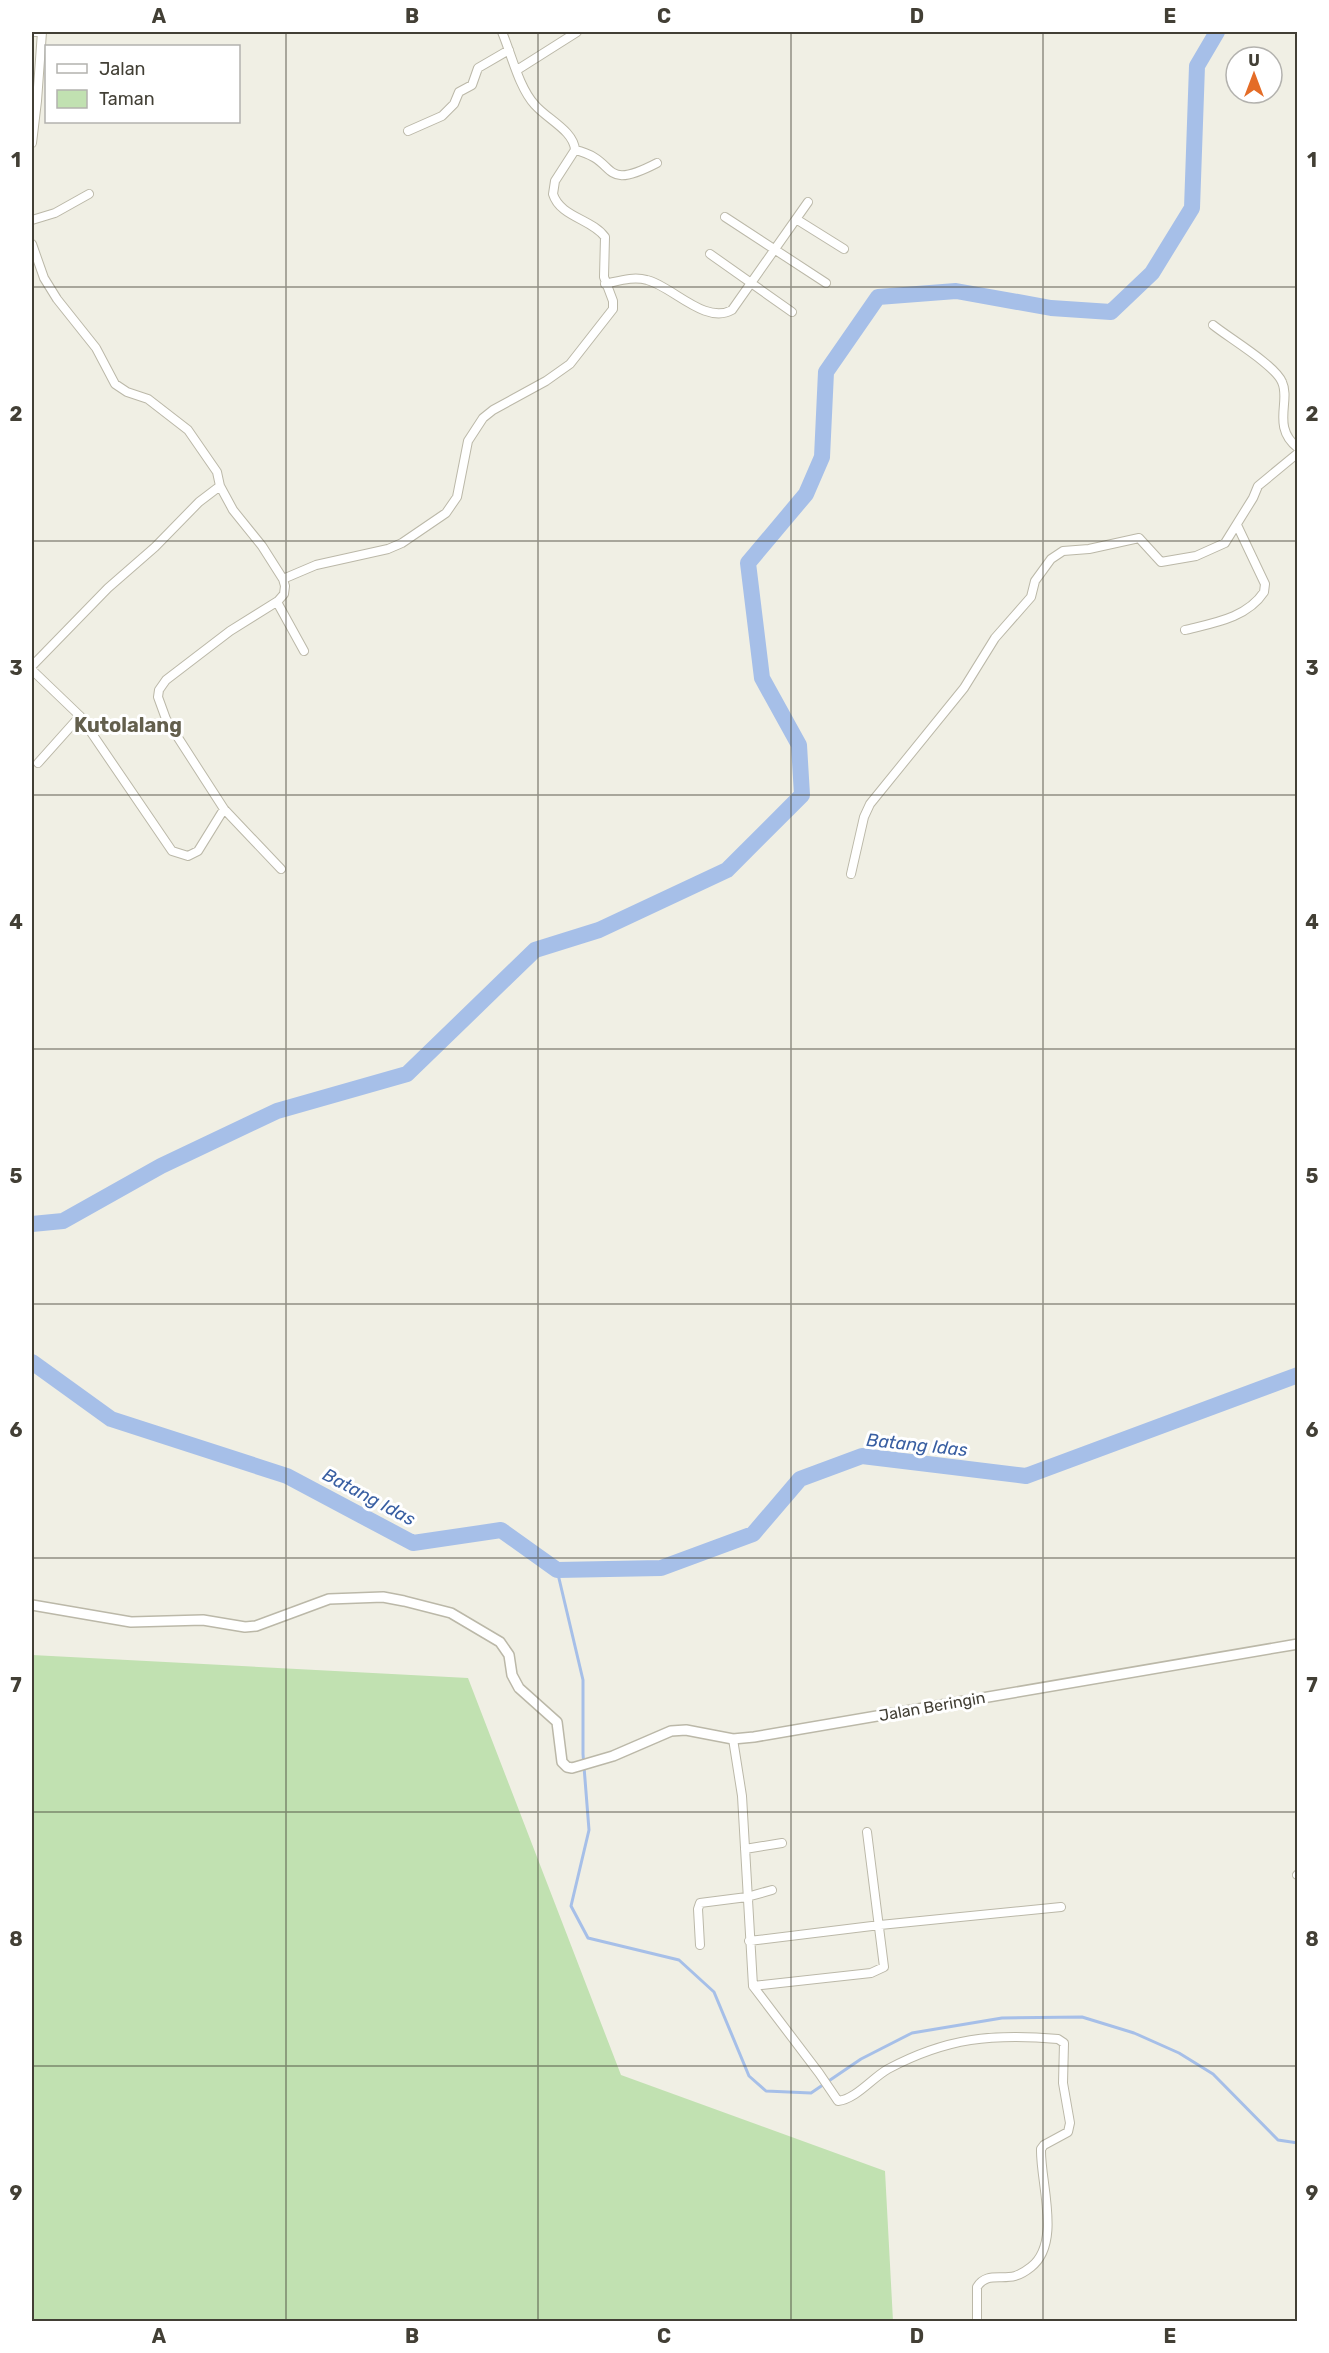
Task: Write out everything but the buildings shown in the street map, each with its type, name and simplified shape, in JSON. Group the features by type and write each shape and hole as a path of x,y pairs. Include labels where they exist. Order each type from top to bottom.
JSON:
{"street":[{"path":"32,32 42,32 32,143"},
{"path":"283,579 316,565 388,549 402,543 446,513 457,497 465,452 475,429 493,410 546,381 578,355 613,309 613,301 605,284 605,237 599,230 562,208 553,194 555,181 575,150 571,137 532,103 502,32"},
{"path":"517,70 577,32"},
{"path":"408,131 442,116 452,107 459,92 472,85 478,68 509,50"},
{"path":"575,150 593,155 606,169 618,176 634,174 657,163"},
{"path":"32,220 55,213 89,194"},
{"path":"605,284 630,278 650,280 692,305 718,314 732,310 808,202"},
{"path":"725,217 826,283"},
{"path":"796,219 843,249"},
{"path":"32,244 44,278 57,299 96,348 115,384 127,392 148,399 188,430 217,472 220,486 233,510 262,546 283,579 284,594 277,602 230,631 166,680 159,690 158,697 166,719 224,809 281,869"},
{"path":"710,254 792,312"},
{"path":"851,874 864,817 870,804 964,688 995,638 1031,597 1035,581 1052,559 1063,551 1089,549 1139,538 1161,562 1196,556 1219,546 1231,536 1258,486 1298,451 1291,442 1282,419 1284,391 1281,380 1259,359 1213,325"},
{"path":"220,486 199,502 155,547 115,582 44,651 32,668 80,716 172,851 188,856 198,851 224,809"},
{"path":"1185,630 1226,620 1250,606 1264,592 1265,584 1237,525"},
{"path":"277,602 304,651"},
{"path":"38,763 80,716"},
{"name":"Jalan Beringin","path":"32,1605 131,1622 202,1620 245,1627 256,1626 329,1599 393,1599 451,1613 491,1635 505,1648 509,1655 512,1675 519,1688 557,1722 562,1762 572,1768 671,1731 686,1730 734,1739 799,1730 1298,1644"},
{"path":"734,1739 746,1849 753,1986 838,2101 846,2100 877,2076 907,2059 945,2044 999,2036 1058,2039 1064,2043 1063,2083 1071,2123 1068,2132 1041,2149 1047,2210 1045,2246 1035,2264 1022,2274 990,2277 980,2282 977,2287 977,2322"},
{"path":"753,1986 882,1970 885,1959 867,1832"},
{"path":"746,1849 782,1843"},
{"path":"700,1945 698,1909 700,1903 747,1897 772,1890"},
{"path":"749,1941 1061,1907"}],"green space":[{"path":"32,1655 468,1678 621,2075 885,2171 893,2321 32,2321"}],"waterway":[{"path":"32,1224 63,1221 161,1166 277,1111 407,1074 535,950 599,930 727,870 802,795 799,745 762,678 748,563 806,494 822,457 826,372 878,297 956,291 1051,308 1111,312 1152,273 1192,208 1197,66 1217,32"},
{"name":"Batang Idas","path":"32,1362 111,1419 287,1476 413,1543 501,1530 557,1570 661,1568 753,1534 800,1479 862,1456 1026,1476 1298,1375"},
{"path":"557,1570 583,1680 583,1754 589,1830 571,1906 588,1938 679,1960 714,1992 749,2076 766,2091 811,2093 861,2059 912,2033 1002,2018 1082,2017 1134,2033 1179,2053 1213,2074 1278,2140 1298,2143"}],"district":[{"name":"Kutolalang","path":"128,725"}]}
